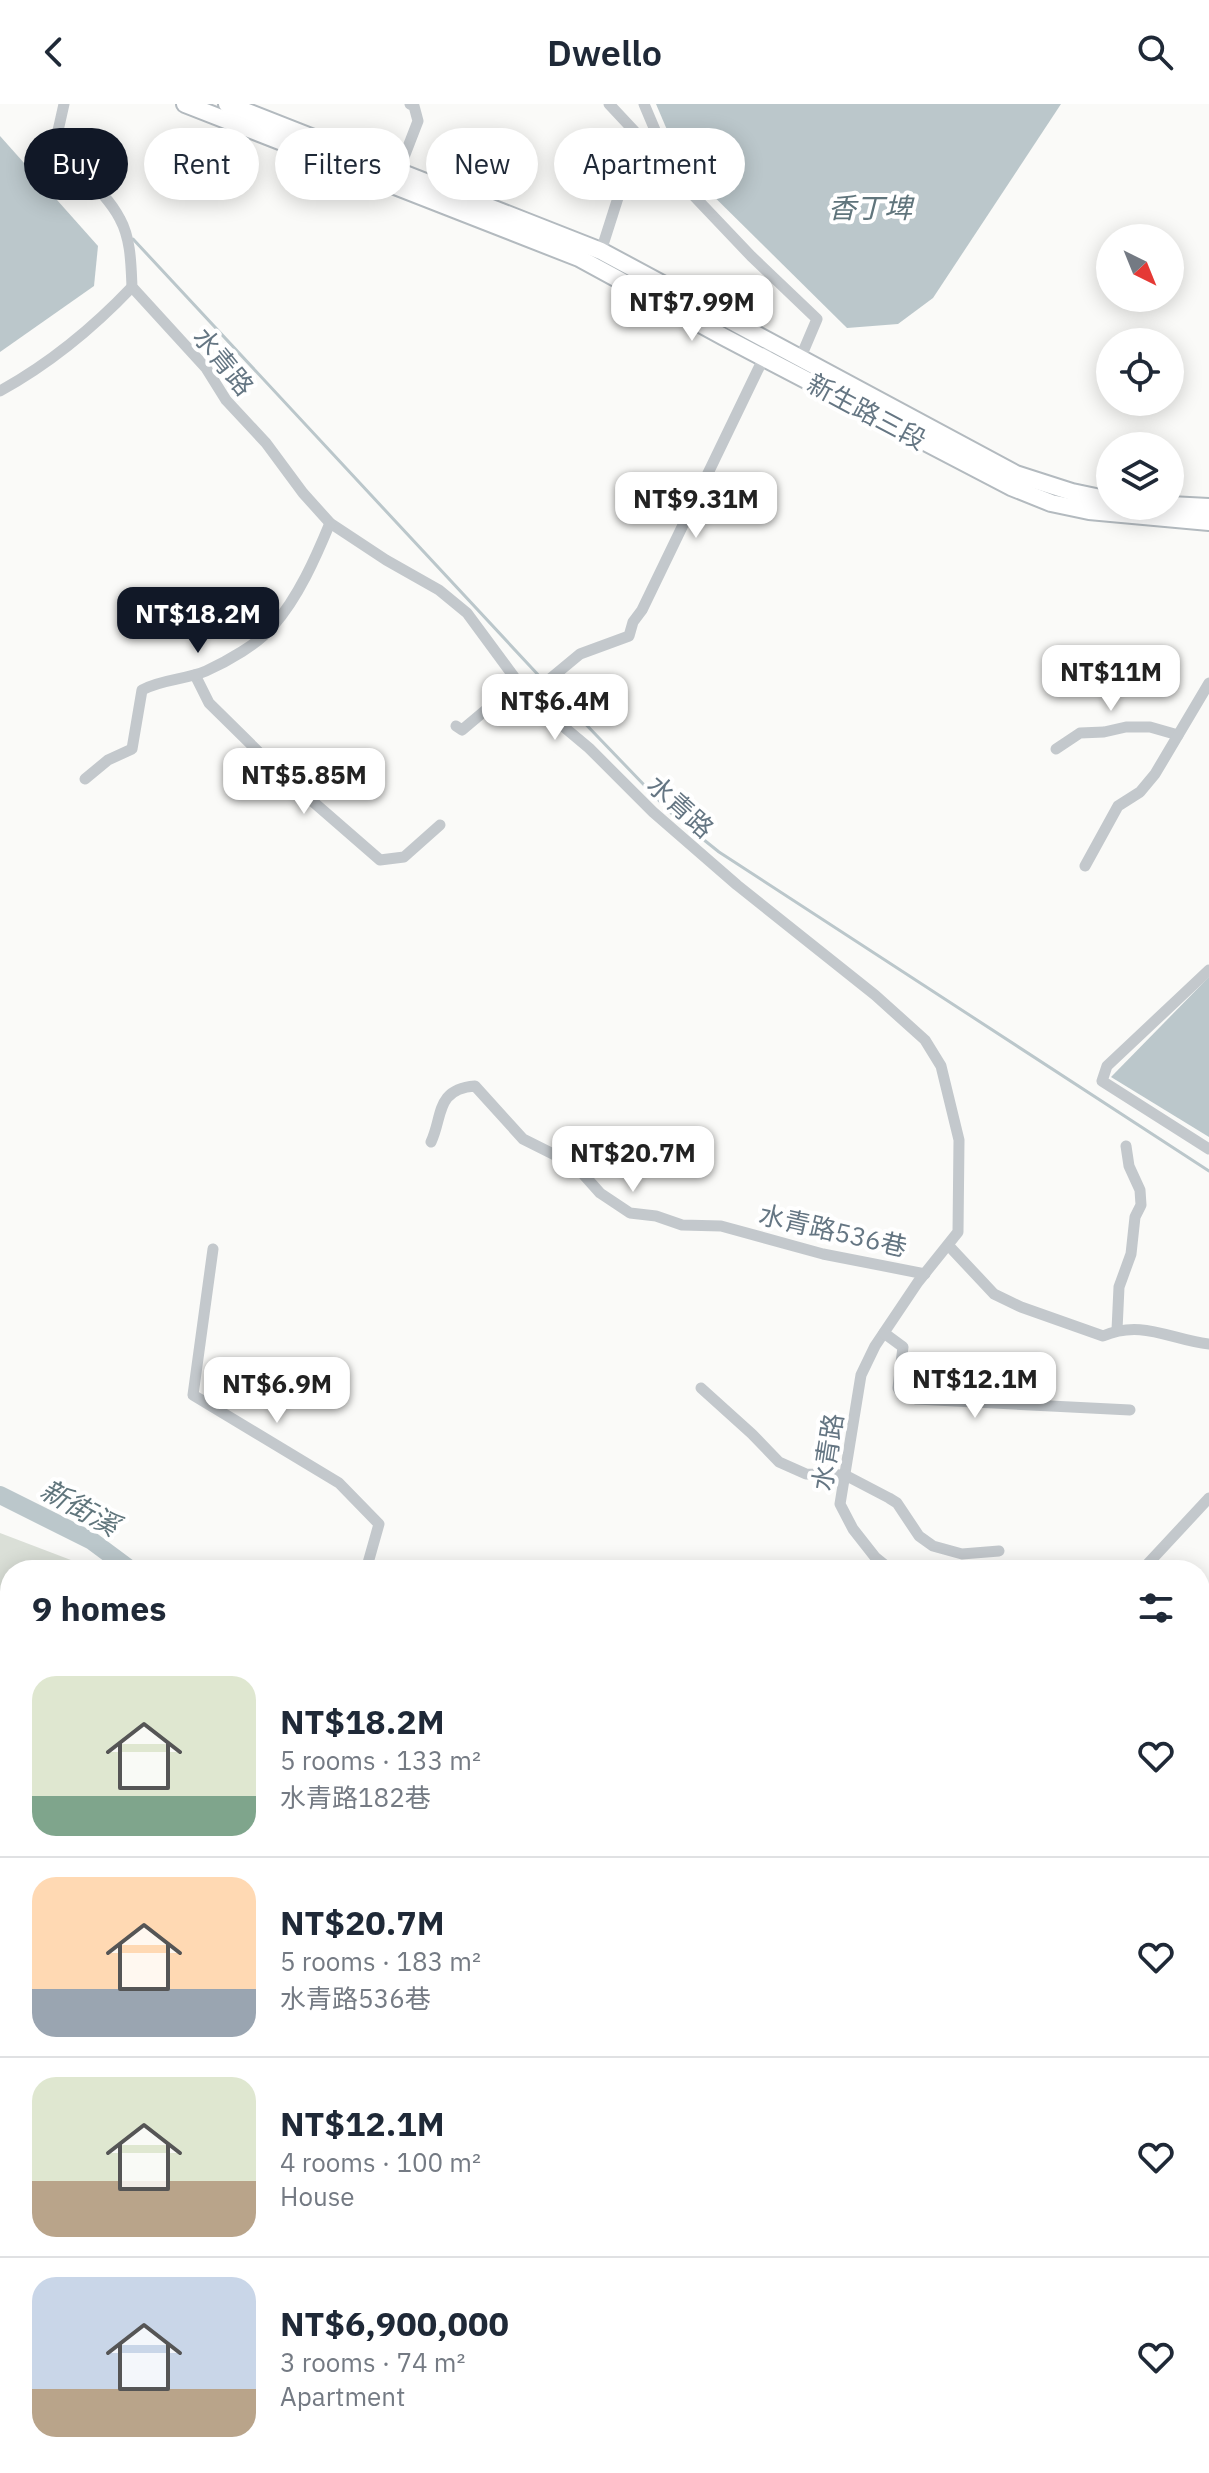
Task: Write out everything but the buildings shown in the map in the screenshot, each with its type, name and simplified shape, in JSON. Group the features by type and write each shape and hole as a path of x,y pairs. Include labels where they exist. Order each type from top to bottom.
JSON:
{"main road":[{"name":"新生路三段","path":"185,104 579,258 768,351 800,359 1016,474 1096,497"},
{"name":"新生路三段","path":"227,104 290,128"},
{"name":"新生路三段","path":"410,174 601,251 768,351 1011,487 1051,503 1097,512 1209,522"},
{"path":"1184,506 1209,507"}],"street":[{"path":"0,391 25,377 94,324 132,287 131,256 121,220 104,196 71,165 55,144 64,104"},
{"path":"410,104 414,106 418,121 410,142"},
{"path":"601,251 638,135 609,104"},
{"path":"644,104 674,175 751,256 817,319 800,359"},
{"name":"水青路","path":"132,287 206,368 226,400 266,443 330,523 439,590 467,613 540,707 589,748 665,822 737,885 875,995 925,1040 941,1066 959,1140 958,1232 884,1333 861,1375 840,1504 853,1529 879,1560"},
{"path":"456,726 462,730 512,688 539,688 580,654 629,636 633,622 642,610 768,351"},
{"path":"85,779 108,760 132,749 142,690 157,682 195,675 223,664 272,628 295,593 330,523"},
{"path":"195,675 209,703 280,773 380,860 404,857 440,825"},
{"path":"1085,866 1118,806 1140,792 1155,774 1209,683"},
{"path":"1056,749 1080,733 1126,727 1150,727 1178,735"},
{"path":"1209,970 1107,1066 1102,1081 1209,1149"},
{"name":"水青路536巷","path":"431,1142 437,1114 444,1103 462,1087 475,1086 523,1139 575,1165 600,1193 630,1213 656,1216 682,1225 721,1226 823,1254 925,1274"},
{"path":"1117,1330 1119,1287 1131,1254 1135,1217 1141,1205 1140,1190 1129,1166 1126,1146"},
{"path":"949,1246 994,1294 1103,1336 1117,1330 1147,1329 1209,1344"},
{"path":"213,1249 193,1395 339,1483 379,1524 369,1560"},
{"path":"884,1333 903,1347 898,1388 902,1395 916,1399 1130,1410"},
{"path":"701,1388 779,1462 806,1474 845,1475 897,1503 919,1536 933,1546 962,1554 999,1551"},
{"path":"1151,1560 1209,1498"}],"shaded area":[{"path":"0,1533 71,1560 0,1560"}],"water":[{"name":"香丁埤","path":"656,104 1061,104 933,298 898,324 847,328 717,200 745,200 745,128 666,128"},
{"path":"0,136 24,163 24,200 57,200 98,246 94,286 0,352"},
{"path":"1209,977 1209,1137 1111,1077"}],"waterway":[{"path":"133,239 542,679"},
{"path":"547,684 673,815 719,852 1209,1171"},
{"name":"新街溪","path":"0,1495 92,1541 118,1560"}]}
